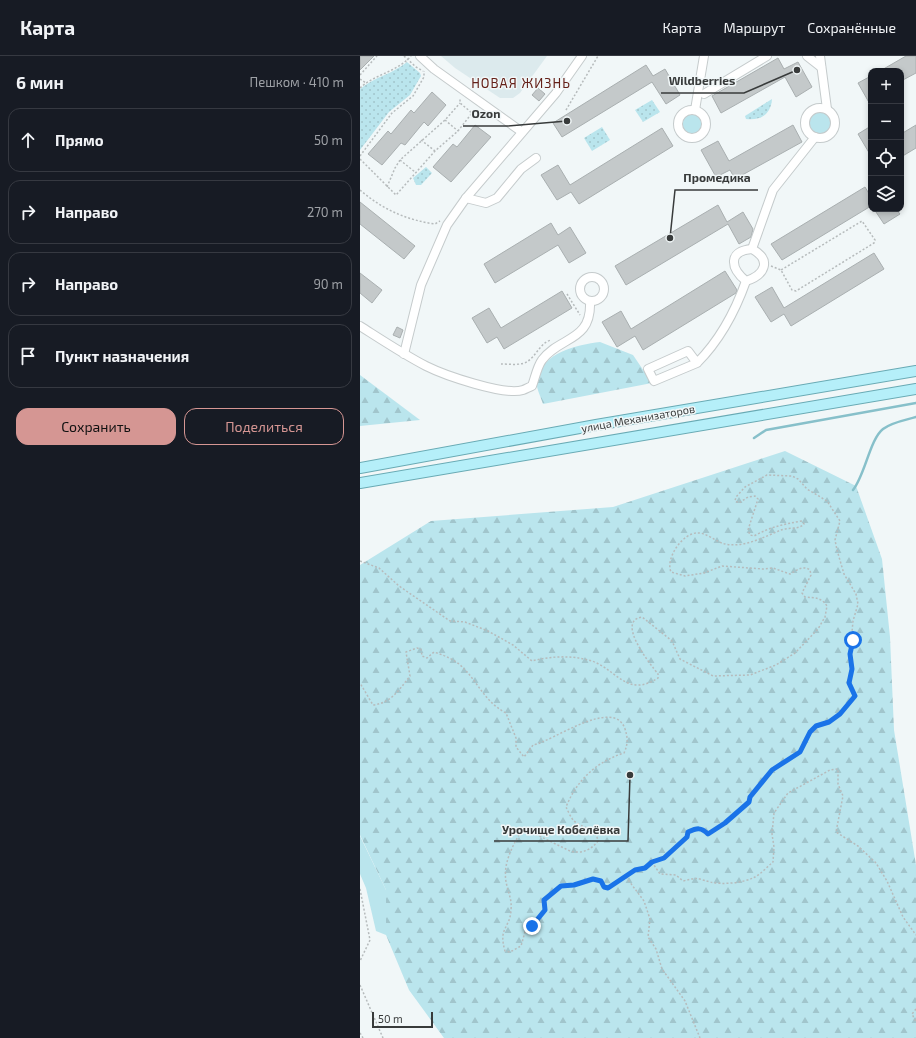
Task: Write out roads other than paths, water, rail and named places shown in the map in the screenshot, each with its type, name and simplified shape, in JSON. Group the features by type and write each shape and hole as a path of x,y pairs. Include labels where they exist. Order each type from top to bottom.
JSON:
{"main road":[{"name":"улица Механизаторов","path":"360,468 596,425 916,371"},
{"name":"улица Механизаторов","path":"360,483 916,389"}],"street":[{"path":"420,56 434,69 522,132"},
{"path":"404,354 421,285 448,225 466,198 556,93 582,56"},
{"path":"695,110 704,56"},
{"path":"704,94 767,56"},
{"path":"806,56 821,67"},
{"path":"820,56 827,109"},
{"path":"819,108 827,109 833,114 835,121 834,129 830,135 822,138 815,137 809,132 806,125 807,117 812,111 819,108"},
{"path":"752,249 773,190 815,137"},
{"path":"466,198 486,203 497,198 521,169 536,158"},
{"path":"697,363 688,351 648,369 654,381 697,363 710,349 725,327 746,281 754,278 762,272 764,262 760,254 752,249 743,250 736,256 733,265 737,274 746,281"},
{"path":"360,326 427,367 478,384 504,390 523,390 532,386 541,361 551,351 580,333 588,319 590,301"}],"waterway":[{"path":"754,438 766,430 916,403"},
{"path":"853,490 861,476 878,434 883,429 891,425 916,417"}],"place":[{"name":"Wildberries","path":"797,70"},
{"name":"Ozon","path":"567,121"},
{"name":"Промедика","path":"670,238"},
{"name":"Урочище Кобелёвка","path":"630,775"}],"district":[{"name":"НОВАЯ ЖИЗНЬ","path":"521,83"}]}
